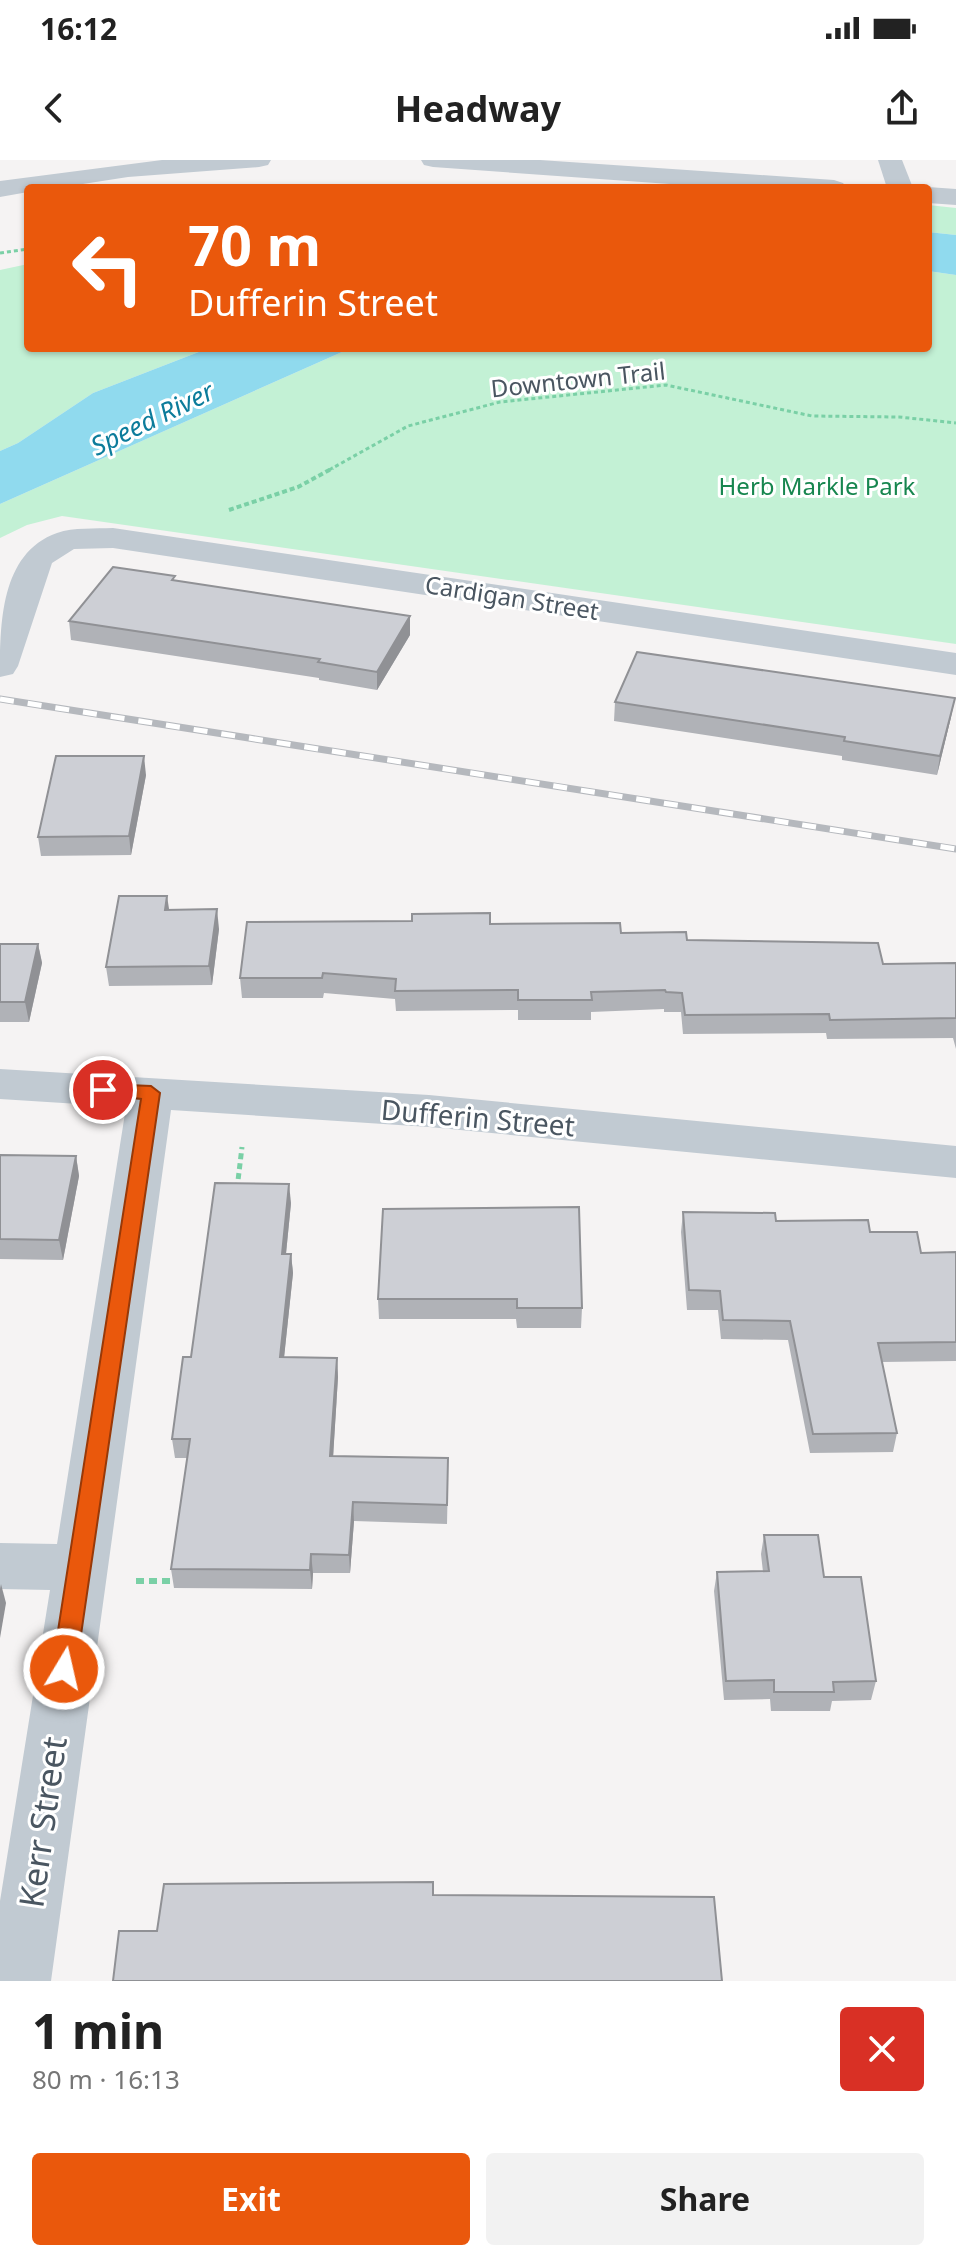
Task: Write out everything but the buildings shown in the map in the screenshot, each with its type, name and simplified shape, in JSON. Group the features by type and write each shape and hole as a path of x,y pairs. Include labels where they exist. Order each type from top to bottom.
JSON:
{"street":[{"path":"34,184 128,170 259,160"},
{"path":"433,160 781,184"},
{"path":"890,160 899,184"},
{"path":"0,189 24,185"},
{"path":"932,195 956,197"},
{"name":"Cardigan Street","path":"0,666 37,558 67,540 113,538 956,664"},
{"name":"Dufferin Street","path":"0,1084 429,1111 956,1162"},
{"name":"Kerr Street","path":"19,1981 104,1574 151,1093"},
{"path":"0,1566 104,1574"}],"path":[{"path":"0,253 24,250"},
{"name":"Downtown Trail","path":"224,511 260,502 298,487 408,426 500,402 555,394 666,385 812,416 899,417 956,423"},
{"path":"236,1198 243,1135"},
{"path":"104,1574 171,1581"}],"green space":[{"path":"932,205 956,208 956,235 932,232"},
{"path":"24,265 24,352 199,352 93,393 18,443 0,451 0,270"},
{"name":"Herb Markle Park","path":"932,272 956,275 956,644 62,516 27,525 0,538 0,504 342,352 932,352"}],"water":[{"path":"932,232 956,235 956,275 932,272"},
{"name":"Speed River","path":"199,352 342,352 0,504 0,451 18,443 93,393"}],"railway":[{"path":"0,699 956,849"}],"route":[{"path":"64,1669 151,1093 103,1090"}]}
